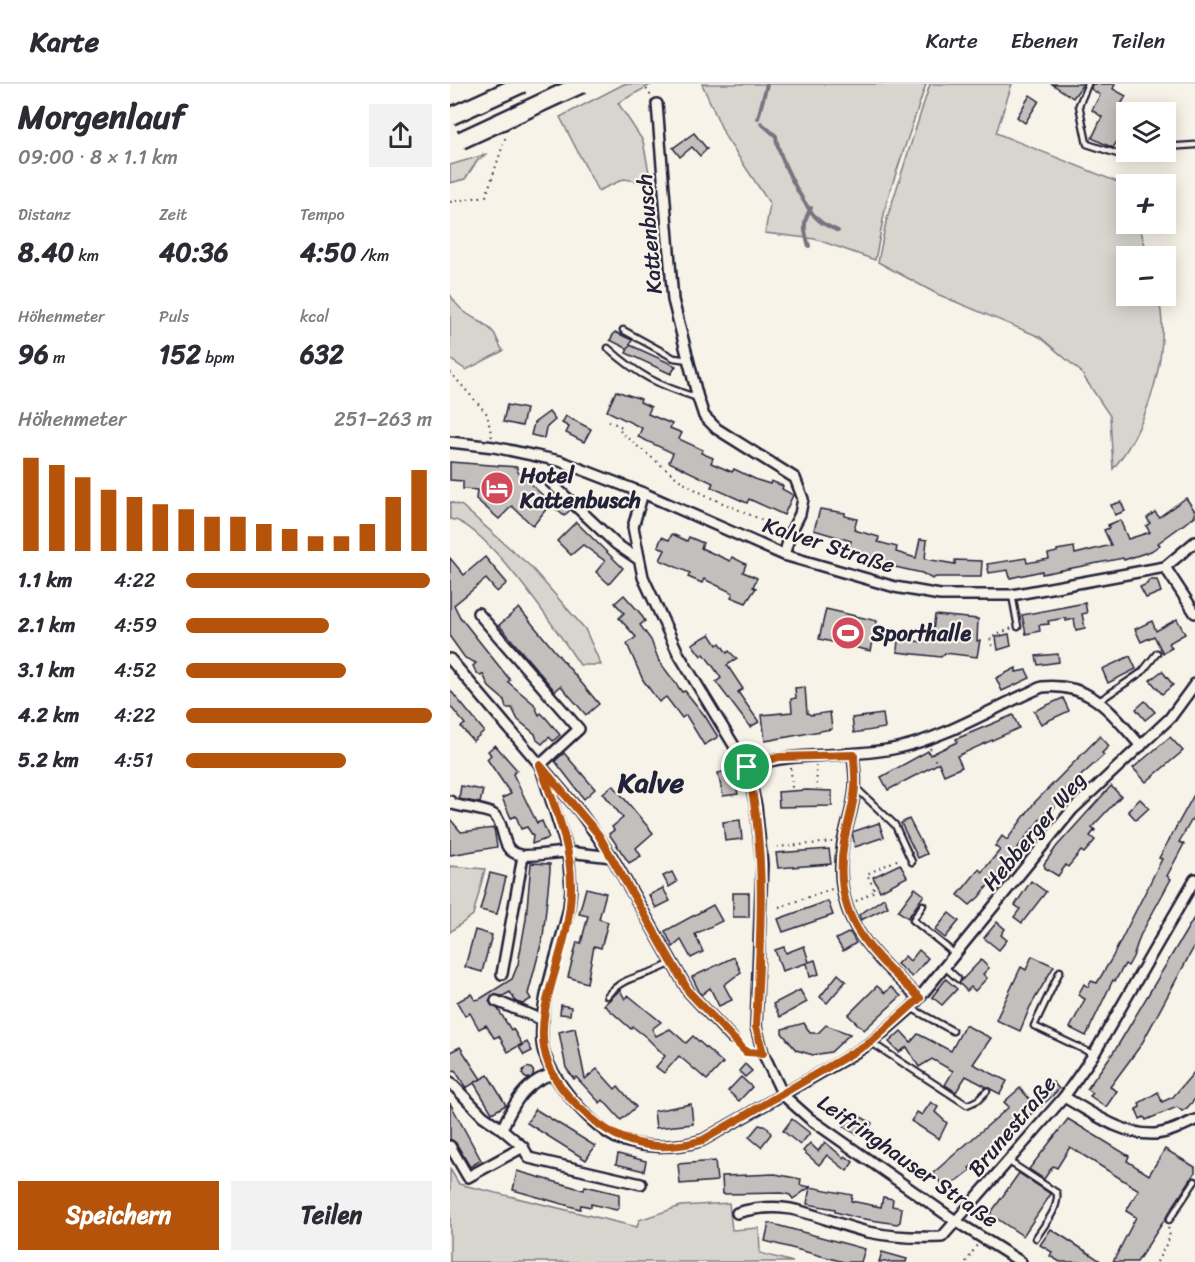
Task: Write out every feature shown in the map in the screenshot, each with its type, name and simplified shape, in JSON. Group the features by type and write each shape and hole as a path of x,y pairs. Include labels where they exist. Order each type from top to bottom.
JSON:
{"highway":[{"path":"451,116 522,84"},
{"path":"461,140 582,84"}],"street":[{"name":"Kattenbusch","path":"657,104 673,300 698,398 704,416 717,429 795,478 803,498 800,514 791,532 784,555"},
{"path":"450,442 494,447 560,461 643,493"},
{"path":"547,479 616,544 638,559"},
{"name":"Kalver Straße","path":"643,493 784,555 895,587 940,595 1012,595 1165,567 1195,542"},
{"name":"Leifringhauser Straße","path":"643,493 633,527 638,559 656,608 678,653 747,767 756,806 762,864 756,1027 763,1053 783,1095 810,1119 957,1222 1021,1262"},
{"path":"1165,567 1195,613"},
{"path":"478,613 579,729 540,765"},
{"path":"450,659 598,834 689,992 732,1038"},
{"name":"Hebberger Weg","path":"540,765 568,852 571,889 543,1020 542,1045 554,1074 577,1107 620,1139 644,1145 688,1144 703,1140 871,1042 911,1008 956,956 1072,810 1170,718 1195,684"},
{"path":"747,767 768,759 791,756 854,755 926,740 1042,687 1057,685 1079,690 1099,701 1141,746"},
{"path":"854,755 855,787 844,841 841,886 846,906 860,938 872,954 920,998"},
{"path":"450,801 453,804 493,813 502,824 503,841 507,847 524,856 547,851 612,857"},
{"path":"502,974 524,856"},
{"name":"Brunestraße","path":"736,1213 760,1206 791,1207 867,1232 921,1238 942,1237 1064,1097 1094,1054 1195,879"},
{"path":"496,1001 543,1020"},
{"path":"502,1129 512,1107 525,1089 543,1076 554,1074"},
{"path":"450,1082 483,1116 522,1147 529,1158 641,1184"},
{"path":"1064,1097 1104,1119 1140,1133 1155,1134 1169,1131 1195,1120"},
{"path":"450,1146 468,1177 522,1147"}],"lane":[{"path":"1088,84 1079,105 1087,144 1116,153"},
{"path":"1176,146 1195,145"},
{"path":"623,330 674,358 689,360"},
{"path":"608,348 634,371 668,388 698,398"},
{"path":"1012,595 1018,627"},
{"path":"1099,701 1142,672 1157,653"},
{"path":"855,787 895,825 912,862"},
{"path":"924,905 913,920 956,956"},
{"path":"607,996 624,979 652,974 671,963"},
{"path":"946,968 958,980"},
{"path":"1060,971 1034,1026 1094,1054"},
{"path":"911,1008 953,1031"},
{"path":"871,1042 967,1105 978,1100 987,1091"},
{"path":"1008,1161 1057,1193 1058,1200 1054,1209 1036,1238"},
{"path":"1169,1220 1195,1181"}],"path":[{"path":"643,84 657,104"},
{"path":"450,202 486,196 507,130"},
{"path":"450,372 488,414 494,447"},
{"name":"Kalver Straße","path":"609,421 622,427 620,432 682,482 709,497 791,532"},
{"path":"992,646 990,638 993,634 1018,627"},
{"path":"926,740 936,762"},
{"path":"791,756 792,788"},
{"path":"815,756 817,788"},
{"path":"777,847 844,841"},
{"path":"846,906 875,891 867,874 909,854"},
{"path":"779,907 841,886"},
{"path":"732,1038 746,1052 763,1053"},
{"path":"1156,1262 1170,1237 1169,1220"},
{"path":"966,1262 982,1238"}],"shaded area":[{"path":"624,84 652,84 618,103 643,141 651,183 624,179 598,191 560,117"},
{"path":"702,84 926,84 887,200 875,260 815,239 765,233 770,204 726,138"},
{"path":"930,84 1012,84 996,133 1116,181 1116,234 1142,234 1145,246 1116,246 1116,306 1160,306 1162,340 1154,387 1146,410 1137,432 1113,469 1110,416 1080,371 1040,337 937,294 878,262 886,222"},
{"path":"487,154 477,161 465,179 450,183 450,165"},
{"path":"450,294 466,313 494,333 503,351 466,370 450,359"},
{"path":"450,502 462,506 530,566 585,629 601,665 580,665 539,606 501,558 465,525 450,519"},
{"path":"450,866 485,869 473,915 450,932"},
{"path":"450,1169 459,1184 637,1227 639,1220 681,1206 729,1203 732,1230 759,1228 760,1253 793,1262 450,1262"}],"building":[{"path":"1052,84 1083,84 1073,98"},
{"path":"1092,84 1115,84 1113,89 1126,96 1122,102 1116,102 1116,143 1113,148 1092,138 1102,117 1092,110 1100,95 1091,89"},
{"path":"1030,95 1039,101 1025,123 1017,117"},
{"path":"694,133 707,149 700,156 692,147 680,157 673,148"},
{"path":"615,332 632,340 628,349 610,340"},
{"path":"630,345 676,366 671,374 626,353"},
{"path":"616,391 641,399 640,402 651,407 648,414 672,424 670,428 682,433 679,439 703,450 701,453 713,458 711,463 732,472 734,469 757,480 770,484 771,481 783,486 782,489 793,495 784,515 749,499 747,503 711,487 713,483 669,462 673,453 638,437 642,428 607,411"},
{"path":"507,405 526,409 522,426 503,422"},
{"path":"549,412 555,420 546,428 544,438 531,435 534,423"},
{"path":"566,416 591,429 584,442 566,433 569,427 562,423"},
{"name":"Hotel Kattenbusch","path":"450,462 517,467 517,471 551,503 533,526 512,506 499,519 476,499 477,490 463,489 463,481 450,480"},
{"path":"1186,498 1195,511 1195,516 1158,543 1160,545 1151,551 1124,560 1123,558 1042,574 1042,571 1010,578 1008,570 989,573 987,564 1026,558 1027,563 1049,559 1048,554 1057,552 1057,550 1074,547 1075,554 1111,545 1104,530 1109,528 1108,525 1120,520 1128,539 1150,532 1146,526 1150,523 1147,518 1155,512 1159,517"},
{"path":"562,502 570,510 564,516 556,509"},
{"path":"1121,502 1125,511 1115,515 1111,505"},
{"path":"820,509 845,513 845,516 857,519 854,530 879,537 878,542 897,547 896,552 916,558 920,539 927,540 925,559 955,564 955,560 982,561 981,577 936,577 932,579 922,573 872,562 873,557 849,548 851,541 814,530"},
{"path":"576,522 623,568 609,584 596,572 605,561 583,545 571,555 557,541"},
{"path":"672,534 687,541 689,537 703,543 701,548 730,561 732,557 746,564 743,572 757,578 753,587 756,588 746,603 731,597 733,593 704,579 702,583 688,577 690,573 660,560 665,550 658,546 662,537 669,540"},
{"path":"485,557 507,583 497,592 486,579 454,605 460,617 510,680 508,682 534,704 539,715 541,713 560,735 553,741 549,737 542,744 537,740 535,734 518,720 512,708 506,708 504,700 489,687 483,674 481,676 476,672 473,666 476,663 465,658 450,637 450,558 464,575"},
{"path":"1149,580 1157,580 1161,592 1146,598 1140,587 1147,584"},
{"path":"624,595 645,621 640,625 651,640 659,661 682,692 685,691 705,716 718,737 704,745 686,715 682,718 666,697 659,702 643,680 627,644 636,637 619,618 624,613 615,603"},
{"path":"1085,603 1087,613 1082,614 1085,628 1076,630 1074,619 1066,621 1066,618 1048,621 1049,624 1039,625 1040,631 1026,634 1022,615"},
{"path":"519,608 599,704 586,715 561,686 555,691 499,625"},
{"name":"Sporthalle","path":"826,609 877,621 871,651 819,639"},
{"path":"935,615 978,619 977,641 980,640 977,657 945,653 941,657 897,652 898,639 923,642 924,637 933,631"},
{"path":"1177,619 1185,634 1169,643 1172,648 1163,653 1154,636 1141,642 1135,629 1152,621 1156,631"},
{"path":"710,634 717,645 720,643 727,653 729,651 737,659 727,665 743,689 738,692 759,722 750,727 716,682 721,678 715,669 704,654 701,656 692,644"},
{"path":"1009,634 1011,646 998,650 996,637"},
{"path":"1058,654 1059,662 1038,665 1036,656"},
{"path":"1130,656 1136,669 1108,683 1102,669"},
{"path":"1016,668 1016,672 1026,670 1030,678 1002,691 996,678"},
{"path":"1162,671 1173,685 1162,694 1150,680"},
{"path":"805,687 807,713 811,715 830,712 832,729 765,741 762,715 792,712 791,699 796,698 795,688"},
{"path":"450,690 484,731 473,741 461,727 465,724 450,706"},
{"path":"1063,698 1069,711 1041,724 1034,711"},
{"path":"1145,701 1155,712 1145,720 1136,709"},
{"path":"883,714 885,728 854,733 852,718"},
{"path":"1013,715 1019,728 957,756 962,767 944,775 939,763 888,790 881,777 928,751 930,755 957,742 956,739"},
{"path":"1100,736 1109,746 1102,753 1104,755 1054,800 1055,807 1048,815 1045,813 979,897 970,905 958,895 979,869 982,872 1000,850 995,846 1002,836 1007,840 1034,803"},
{"path":"1170,737 1183,751 1146,782 1133,768"},
{"path":"495,745 517,770 513,774 537,823 542,821 549,838 532,844 533,836 527,827 521,829 516,816 511,818 502,798 511,794 487,759 491,755 488,751"},
{"path":"564,753 595,789 584,799 555,761"},
{"path":"733,770 738,794 723,796 718,773"},
{"path":"613,785 653,833 636,848 641,856 629,863 609,834 614,830 612,827 623,818 603,793"},
{"path":"461,786 483,790 480,803 459,799"},
{"path":"1111,786 1121,796 1092,827 1095,830 1090,836 1095,840 1091,845 1084,853 1081,851 1068,867 1066,865 1058,876 1045,868 1044,864 1057,846"},
{"path":"832,791 832,806 779,807 778,792"},
{"path":"1195,793 1195,814 1179,842 1184,844 1167,876 1171,879 1140,936 1133,957 1128,966 1125,964 1115,981 1113,980 1086,1036 1070,1028 1085,999 1078,995 1084,984 1088,987 1091,981 1097,983 1112,958 1162,859 1159,858"},
{"path":"1140,799 1149,808 1136,820 1128,811"},
{"path":"450,819 461,832 494,828 497,847 450,855"},
{"path":"909,819 927,854 918,858 901,823"},
{"path":"740,820 742,839 725,841 723,822"},
{"path":"879,823 884,837 855,847 852,832"},
{"path":"829,849 831,864 778,868 776,853"},
{"path":"531,863 550,864 550,870 543,937 528,994 531,999 523,1004 516,1002 510,992 503,996 492,995 489,1001 498,1009 522,1044 508,1052 499,1036 494,1038 486,1025 479,1029 470,1013 465,1016 457,1002 471,994 475,1000 480,999 512,979 518,964 526,919"},
{"path":"900,864 907,877 880,891 873,877"},
{"path":"672,872 677,882 669,887 663,876"},
{"path":"490,873 506,877 497,914 480,910"},
{"path":"1031,881 1046,892 1022,923 1014,917 1020,909 1015,905"},
{"path":"586,888 606,893 599,919 608,922 601,948 594,946 587,983 568,977 577,942 581,943 588,916 579,914"},
{"path":"663,888 670,901 656,908 649,895"},
{"path":"915,888 924,895 908,918 898,911"},
{"path":"733,893 749,893 749,917 733,917"},
{"path":"884,898 888,907 861,920 859,915"},
{"path":"828,901 833,915 783,932 778,919"},
{"path":"713,905 722,921 695,934 703,952 691,958 681,940 673,947 665,931"},
{"path":"949,913 959,921 945,938 935,930"},
{"path":"1195,916 1195,945 1141,1045 1110,1087 1117,1091 1106,1107 1090,1096 1093,1093 1087,1089 1117,1047"},
{"path":"997,922 1005,929 1001,935 1007,940 999,950 984,938"},
{"path":"475,930 492,935 482,972 465,967"},
{"path":"850,932 856,943 843,951 836,939"},
{"path":"804,946 809,962 815,960 819,974 810,977 807,963 782,971 775,950 784,947 786,953"},
{"path":"919,950 928,958 912,977 897,964 905,956 910,961"},
{"path":"1032,956 1054,966 1030,1007 1020,1031 996,1020 1021,967 1026,970"},
{"path":"734,957 741,972 724,985 732,1000 719,1006 710,988 701,995 692,977"},
{"path":"981,960 989,968 983,974 987,978 975,991 971,987 967,991 959,983"},
{"path":"838,974 846,981 827,1003 820,997"},
{"path":"946,979 957,989 942,1005 932,997"},
{"path":"877,986 885,993 891,987 901,996 864,1030 848,1015"},
{"path":"620,990 625,999 628,995 661,1022 652,1029 656,1036 670,1029 686,1043 693,1036 723,1063 707,1080 679,1056 664,1073 656,1067 665,1056 646,1037 633,1027 631,1029 604,1005"},
{"path":"800,990 807,1002 780,1017 773,1004"},
{"path":"561,1005 571,1007 570,1015 560,1014"},
{"path":"804,1023 810,1033 818,1033 826,1025 850,1034 831,1052 813,1055 796,1050 782,1033 782,1029"},
{"path":"965,1025 991,1038 973,1064 1007,1081 1000,1094 966,1076 956,1092 945,1085 953,1071 932,1059 919,1067 907,1047 899,1052 889,1042 901,1031 911,1042 918,1034 951,1051"},
{"path":"575,1028 585,1079 597,1069 615,1089 618,1086 636,1107 621,1120 603,1100 600,1103 576,1077 574,1079 566,1068 559,1032"},
{"path":"527,1042 532,1051 524,1055 519,1047"},
{"path":"460,1047 481,1079 466,1088 455,1070 450,1073 450,1052"},
{"path":"745,1064 752,1071 745,1077 739,1071"},
{"path":"528,1068 532,1069 532,1077 528,1078 524,1077 523,1073 524,1069"},
{"path":"1195,1071 1195,1099 1187,1108 1182,1111 1177,1107 1146,1120 1144,1117 1140,1119 1136,1109 1140,1107 1139,1103 1158,1092 1162,1102 1173,1097"},
{"path":"488,1075 506,1105 492,1113 474,1083"},
{"path":"741,1077 752,1087 739,1101 728,1091"},
{"path":"1053,1082 1059,1089 1048,1100 992,1146 994,1148 969,1168 971,1170 946,1189 933,1173 1009,1107 1004,1102 1020,1088 1031,1101"},
{"path":"931,1102 938,1107 935,1112 947,1123 939,1139 911,1121 917,1112 922,1115"},
{"path":"450,1103 481,1160 470,1167 456,1143 450,1139"},
{"path":"691,1104 693,1124 656,1128 654,1111"},
{"path":"535,1109 595,1146 586,1160 527,1123"},
{"path":"852,1112 872,1123 866,1135 858,1131 856,1134 844,1127"},
{"path":"792,1119 810,1133 800,1145 783,1131"},
{"path":"1068,1119 1129,1156 1127,1161 1149,1175 1165,1149 1195,1167 1195,1173 1137,1262 1113,1262 1136,1217 1126,1211 1139,1190 1070,1147 1057,1168 1053,1166 1044,1179 1029,1169"},
{"path":"759,1125 767,1127 771,1134 761,1147 749,1137"},
{"path":"825,1142 844,1158 845,1156 853,1162 847,1171 827,1155 819,1165 803,1151 810,1143 818,1151"},
{"path":"618,1154 646,1161 644,1171 616,1164"},
{"path":"715,1161 717,1181 680,1184 678,1164"},
{"path":"517,1171 584,1190 585,1186 619,1194 619,1208 616,1210 591,1204 591,1207 581,1205 580,1209 513,1190"},
{"path":"1019,1173 1051,1194 1023,1236 990,1214"},
{"path":"775,1174 801,1179 800,1185 852,1195 851,1201 881,1207 883,1197 893,1199 892,1206 902,1208 900,1222 897,1224 858,1218 835,1212 835,1209 807,1204 810,1187 793,1199 790,1195 782,1193 723,1194 722,1176"},
{"path":"769,1223 865,1249 861,1262 844,1262 765,1241"},
{"path":"1051,1229 1102,1262 1060,1262 1050,1256 1052,1252 1040,1245"},
{"path":"882,1252 907,1259 906,1262 879,1262"}],"waterway":[{"path":"758,118 767,84"},
{"path":"761,123 776,136 782,157 800,195 821,222 838,231"},
{"path":"809,246 805,227 811,208"}],"place":[{"name":"Hotel Kattenbusch","path":"497,488"},
{"name":"Sporthalle","path":"848,633"}],"district":[{"name":"Kalve","path":"651,782"}],"route":[{"path":"854,755 855,787 840,868 843,896 850,919 872,954 920,998 871,1042 801,1085 703,1140 667,1146 644,1145 620,1139 577,1107 554,1074 542,1045 548,990 560,949 571,889 568,852 540,765 598,834 689,992 746,1052 763,1053 756,1027 762,864 756,806 747,767 779,757 854,755"}]}
